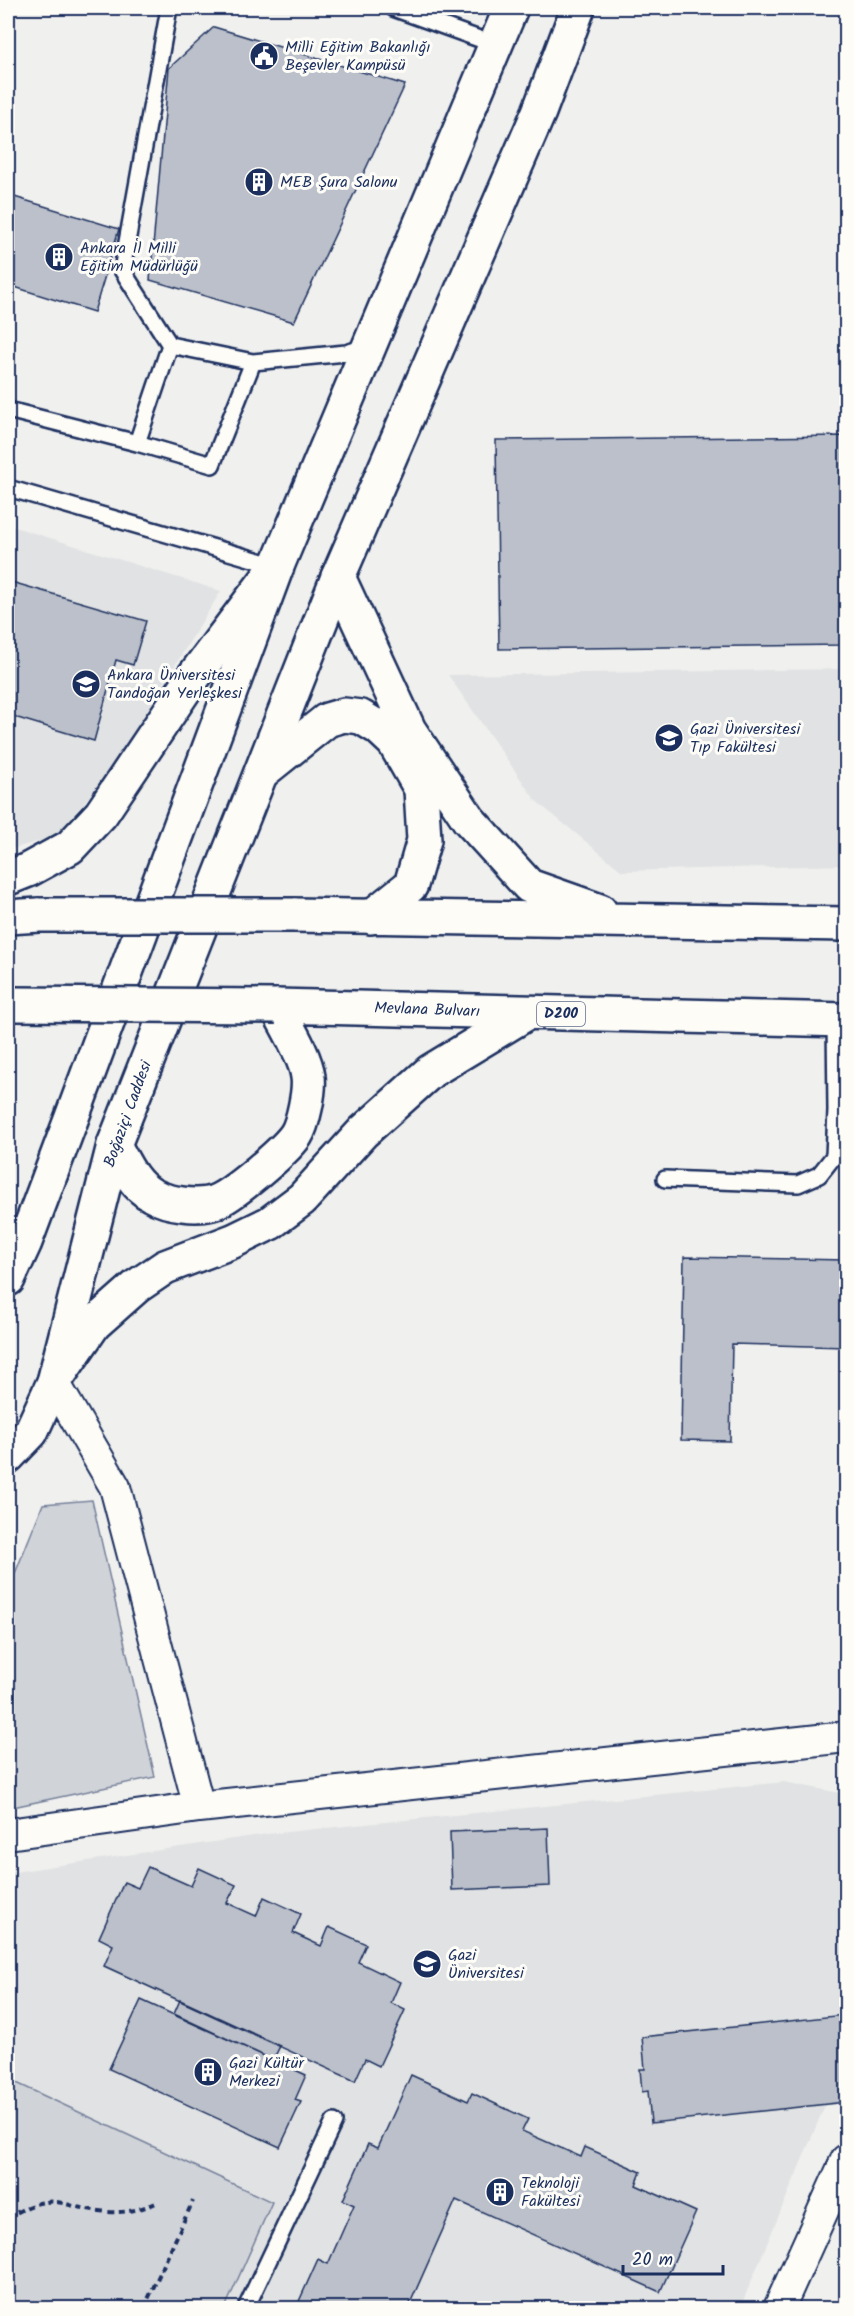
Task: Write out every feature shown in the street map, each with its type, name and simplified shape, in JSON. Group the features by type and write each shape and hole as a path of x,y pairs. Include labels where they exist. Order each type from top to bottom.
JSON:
{"main road":[{"path":"8,1279 29,1232 277,566 511,8"},
{"name":"Boğaziçi Caddesi","path":"8,1456 31,1432 54,1382 114,1145 338,577 539,111 578,8"},
{"path":"8,878 70,847 101,814 191,680 277,566"},
{"path":"338,577 409,730 469,820 529,886 627,921"},
{"path":"262,772 327,720 344,715 361,717 379,728 394,742 421,789 424,840 411,885 371,917"},
{"path":"8,917 294,915 846,924"},
{"name":"Mevlana Bulvarı","path":"11,1004 276,1006 841,1020"},
{"path":"114,1145 131,1176 151,1195 180,1205 215,1202 268,1164 297,1134 305,1108 308,1077 297,1047 276,1006"},
{"path":"54,1382 94,1324 137,1286 165,1267 233,1241 270,1222 302,1199 363,1132 431,1071 527,1013"}],"street":[{"path":"54,1382 115,1487 199,1807"},
{"path":"8,1834 199,1807 846,1737"},
{"path":"779,2308 846,2160"}],"lane":[{"path":"169,8 122,270 170,345 253,362 346,353 369,346"},
{"path":"393,8 496,45"},
{"path":"136,443 170,345"},
{"path":"8,410 212,465 253,362"},
{"path":"8,488 277,566"},
{"path":"665,1179 798,1184 819,1174 834,1156 841,1020"},
{"path":"246,2308 334,2122"}],"path":[{"path":"144,2308 193,2200"},
{"path":"8,2218 24,2208 46,2202 60,2202 107,2213 126,2213 156,2203"}],"shaded area":[{"name":"Ankara Üniversitesi Tandoğan Yerleşkesi","path":"8,525 221,591 106,777 54,837 8,850"},
{"name":"Gazi Üniversitesi Tıp Fakültesi","path":"846,669 846,865 622,871 536,801 448,675"},
{"path":"92,1500 155,1777 8,1808 8,1591 43,1504"},
{"name":"Gazi Üniversitesi","path":"784,1782 845,1794 846,2055 740,2308 8,2308 8,1873 267,1834"},
{"path":"8,2079 272,2202 225,2308 8,2308"}],"building":[{"name":"MEB Şura Salonu","path":"214,27 405,85 294,322 150,280 169,68"},
{"name":"Ankara İl Milli Eğitim Müdürlüğü","path":"8,195 119,229 94,312 8,285"},
{"path":"846,436 846,645 499,649 496,440"},
{"path":"8,581 146,621 133,665 116,660 94,741 8,715"},
{"path":"684,1257 846,1260 846,1347 732,1344 730,1441 681,1440"},
{"path":"548,1828 550,1886 452,1890 450,1832"},
{"path":"148,1867 191,1886 199,1868 236,1885 227,1903 256,1916 264,1897 301,1914 293,1933 321,1946 329,1927 366,1944 358,1962 400,1982 391,2003 405,2010 379,2066 365,2059 355,2081 104,1966 113,1945 99,1938 124,1882 138,1888"},
{"name":"Gazi Kültür Merkezi","path":"141,2000 306,2075 295,2100 301,2102 280,2147 109,2069"},
{"path":"180,2000 280,2046 273,2060 174,2014"},
{"path":"844,2015 846,2102 651,2123 648,2091 642,2092 640,2069 645,2069 642,2037"},
{"name":"Teknoloji Fakültesi","path":"411,2075 468,2101 472,2093 528,2119 522,2131 581,2157 585,2147 641,2172 636,2185 696,2212 660,2292 456,2200 408,2308 296,2308 318,2259 328,2264 354,2205 343,2200 368,2144 378,2148"}],"place":[{"name":"Milli Eğitim Bakanlığı Beşevler Kampüsü","path":"264,56"},
{"name":"MEB Şura Salonu","path":"259,182"},
{"name":"Ankara İl Milli Eğitim Müdürlüğü","path":"59,257"},
{"name":"Ankara Üniversitesi Tandoğan Yerleşkesi","path":"86,684"},
{"name":"Gazi Üniversitesi Tıp Fakültesi","path":"669,738"},
{"name":"Gazi Üniversitesi","path":"427,1964"},
{"name":"Gazi Kültür Merkezi","path":"208,2072"},
{"name":"Teknoloji Fakültesi","path":"500,2192"}]}
